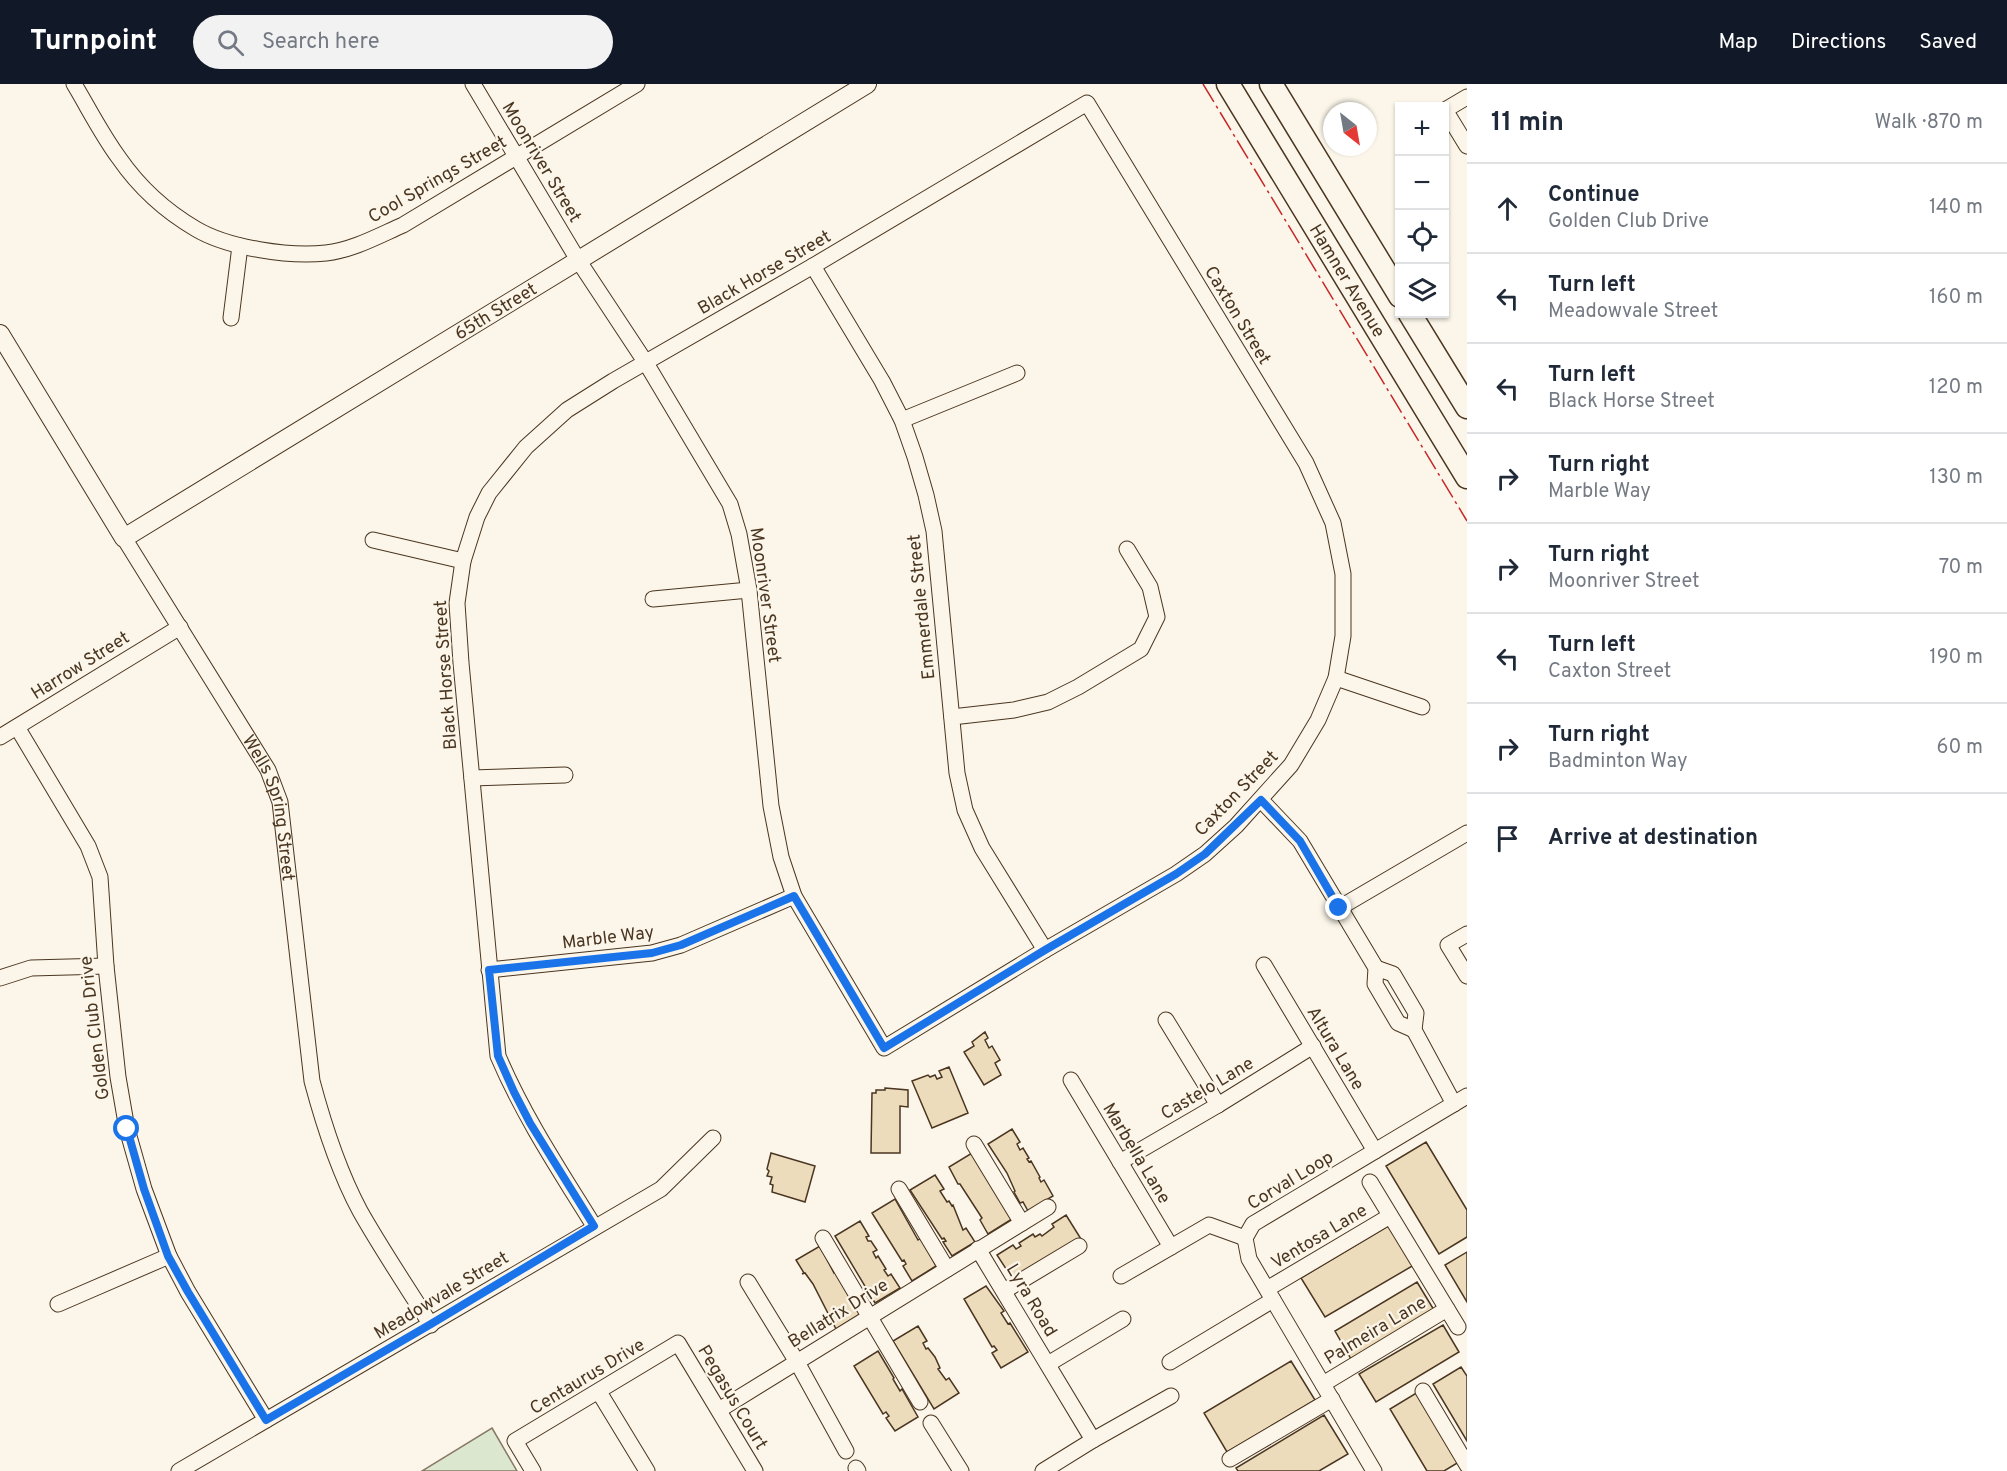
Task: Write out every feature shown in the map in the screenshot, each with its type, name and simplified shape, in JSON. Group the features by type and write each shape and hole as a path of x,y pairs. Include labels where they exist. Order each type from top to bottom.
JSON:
{"main road":[{"name":"Hamner Avenue","path":"1228,84 1467,477"},
{"name":"Hamner Avenue","path":"1271,84 1395,288"},
{"name":"Hamner Avenue","path":"1412,318 1467,407"}],"street":[{"name":"Cool Springs Street","path":"74,84 119,158 139,183 167,209 198,231 240,246 286,254 327,253 362,244 403,225 637,84"},
{"name":"Moonriver Street","path":"473,84 578,260 646,363 730,504 739,534 749,590 771,806 781,857 794,896 884,1048"},
{"name":"65th Street","path":"123,538 867,84"},
{"path":"1449,108 1467,97"},
{"name":"Black Horse Street","path":"594,1226 530,1123 498,1056 457,603 463,561 477,517 489,493 526,447 567,410 1087,103"},
{"name":"Caxton Street","path":"884,1048 1176,874 1205,854 1261,800 1297,756 1318,720 1336,678 1342,636 1343,574 1332,523 1306,463 1087,103"},
{"path":"1449,117 1467,146"},
{"path":"231,318 240,246"},
{"name":"Emmerdale Street","path":"813,266 882,381 902,420 915,457 934,531 957,773 965,810 982,848 1045,950"},
{"name":"Wells Spring Street","path":"0,334 123,538 268,770 280,802 312,1081 324,1126 360,1211 431,1324"},
{"path":"902,420 1017,373"},
{"path":"373,540 463,561"},
{"path":"952,717 1014,710 1048,702 1142,649 1157,617 1150,587 1127,549"},
{"path":"653,599 749,590"},
{"name":"Harrow Street","path":"0,737 180,627"},
{"path":"1336,678 1422,707"},
{"name":"Golden Club Drive","path":"17,727 88,846 100,878 106,966 118,1077 127,1129 144,1189 168,1256 266,1420"},
{"path":"472,777 566,774"},
{"path":"1261,800 1300,841 1376,968 1375,984 1398,1023 1414,1030 1461,1100"},
{"path":"1339,908 1467,833"},
{"name":"Marble Way","path":"489,970 652,953 681,945 794,896"},
{"path":"1467,934 1448,945 1467,976"},
{"name":"Altura Lane","path":"1264,965 1375,1151"},
{"path":"0,978 31,968 106,966"},
{"path":"1376,968 1393,975 1406,996 1416,1013 1414,1030"},
{"path":"1389,1007 1406,996"},
{"path":"1166,1020 1218,1105"},
{"name":"Castelo Lane","path":"1120,1162 1313,1046"},
{"name":"Marbella Lane","path":"1071,1080 1171,1247"},
{"name":"Corval Loop","path":"1374,1471 1249,1259 1245,1238 1253,1224 1461,1100"},
{"name":"Meadowvale Street","path":"179,1471 594,1226 661,1189 712,1138"},
{"path":"974,1144 1022,1223"},
{"path":"1370,1182 1458,1327"},
{"path":"899,1190 946,1269"},
{"path":"978,1249 1048,1207"},
{"name":"Ventosa Lane","path":"1170,1362 1390,1216"},
{"path":"1121,1276 1209,1225 1245,1238"},
{"path":"822,1238 920,1402"},
{"path":"1004,1291 1079,1246"},
{"name":"Bellatrix Drive","path":"719,1410 978,1249"},
{"name":"Lyra Road","path":"978,1249 1093,1440"},
{"path":"58,1304 168,1256"},
{"path":"748,1282 797,1362 846,1451"},
{"name":"Palmeira Lane","path":"1323,1384 1447,1310"},
{"path":"1048,1364 1124,1319"},
{"name":"Centaurus Drive","path":"533,1471 515,1442 678,1343"},
{"name":"Pegasus Court","path":"678,1343 755,1471"},
{"path":"1423,1391 1467,1465"},
{"path":"598,1392 647,1471"},
{"path":"1043,1471 1171,1396"},
{"path":"1230,1459 1332,1399"},
{"path":"931,1423 961,1471"}],"green space":[{"path":"492,1428 517,1471 422,1471"}],"building":[{"path":"985,1032 988,1038 985,1040 989,1048 992,1046 1000,1060 995,1063 1001,1075 984,1085 964,1052 974,1046 972,1042"},
{"path":"949,1067 968,1113 932,1128 912,1081 928,1075 930,1077 935,1075 937,1079 942,1077 939,1071"},
{"path":"885,1088 908,1090 908,1107 900,1106 900,1153 871,1153 872,1093 876,1093 876,1090 885,1090"},
{"path":"1012,1129 1020,1142 1017,1144 1020,1150 1023,1148 1041,1182 1044,1180 1053,1196 1028,1211 1023,1202 1020,1203 1007,1173 988,1144"},
{"path":"1426,1142 1467,1210 1467,1237 1439,1254 1386,1166"},
{"path":"771,1153 815,1166 805,1202 772,1192 773,1185 770,1184 772,1177 767,1176"},
{"path":"972,1153 1012,1219 988,1234 980,1220 982,1218 949,1167"},
{"path":"935,1175 944,1189 940,1191 947,1202 953,1205 963,1230 966,1228 975,1242 952,1256 943,1242 946,1241 942,1239 910,1190"},
{"path":"895,1199 918,1240 921,1238 936,1266 912,1281 903,1266 906,1264 904,1260 902,1261 872,1213"},
{"path":"1066,1215 1081,1239 1014,1281 997,1255 1013,1245 1016,1249 1021,1246 1019,1243 1033,1234 1035,1237 1040,1234 1042,1236 1054,1227 1052,1224"},
{"path":"860,1221 869,1236 866,1237 868,1241 871,1241 877,1250 873,1252 876,1258 878,1256 888,1276 891,1274 900,1288 875,1303 835,1236"},
{"path":"1390,1225 1414,1265 1325,1317 1301,1278"},
{"path":"820,1246 834,1273 862,1313 836,1329 813,1284 805,1273 802,1274 804,1273 796,1260"},
{"path":"1467,1252 1467,1302 1445,1265"},
{"path":"1417,1282 1434,1310 1351,1359 1335,1331"},
{"path":"986,1286 1004,1311 1001,1313 1008,1324 1010,1323 1028,1352 1001,1368 992,1353 997,1350 994,1346 992,1347 964,1299"},
{"path":"1443,1325 1459,1352 1376,1402 1359,1374"},
{"path":"918,1326 927,1341 923,1343 935,1357 940,1368 938,1369 946,1380 949,1378 959,1393 934,1409 893,1341"},
{"path":"878,1351 900,1391 902,1389 918,1417 895,1431 886,1418 889,1416 886,1412 883,1414 854,1366"},
{"path":"1291,1361 1315,1400 1227,1452 1204,1413"},
{"path":"1461,1367 1467,1376 1467,1441 1433,1384"},
{"path":"1418,1392 1459,1462 1444,1471 1427,1471 1390,1409"},
{"path":"1324,1415 1348,1454 1319,1471 1238,1471 1236,1468"}],"power":[{"path":"1203,84 1467,521"}],"route":[{"path":"127,1129 144,1189 168,1256 266,1420 594,1226 530,1123 498,1056 489,970 652,953 681,945 794,896 884,1048 1176,874 1205,854 1261,800 1300,841 1339,908"}]}
